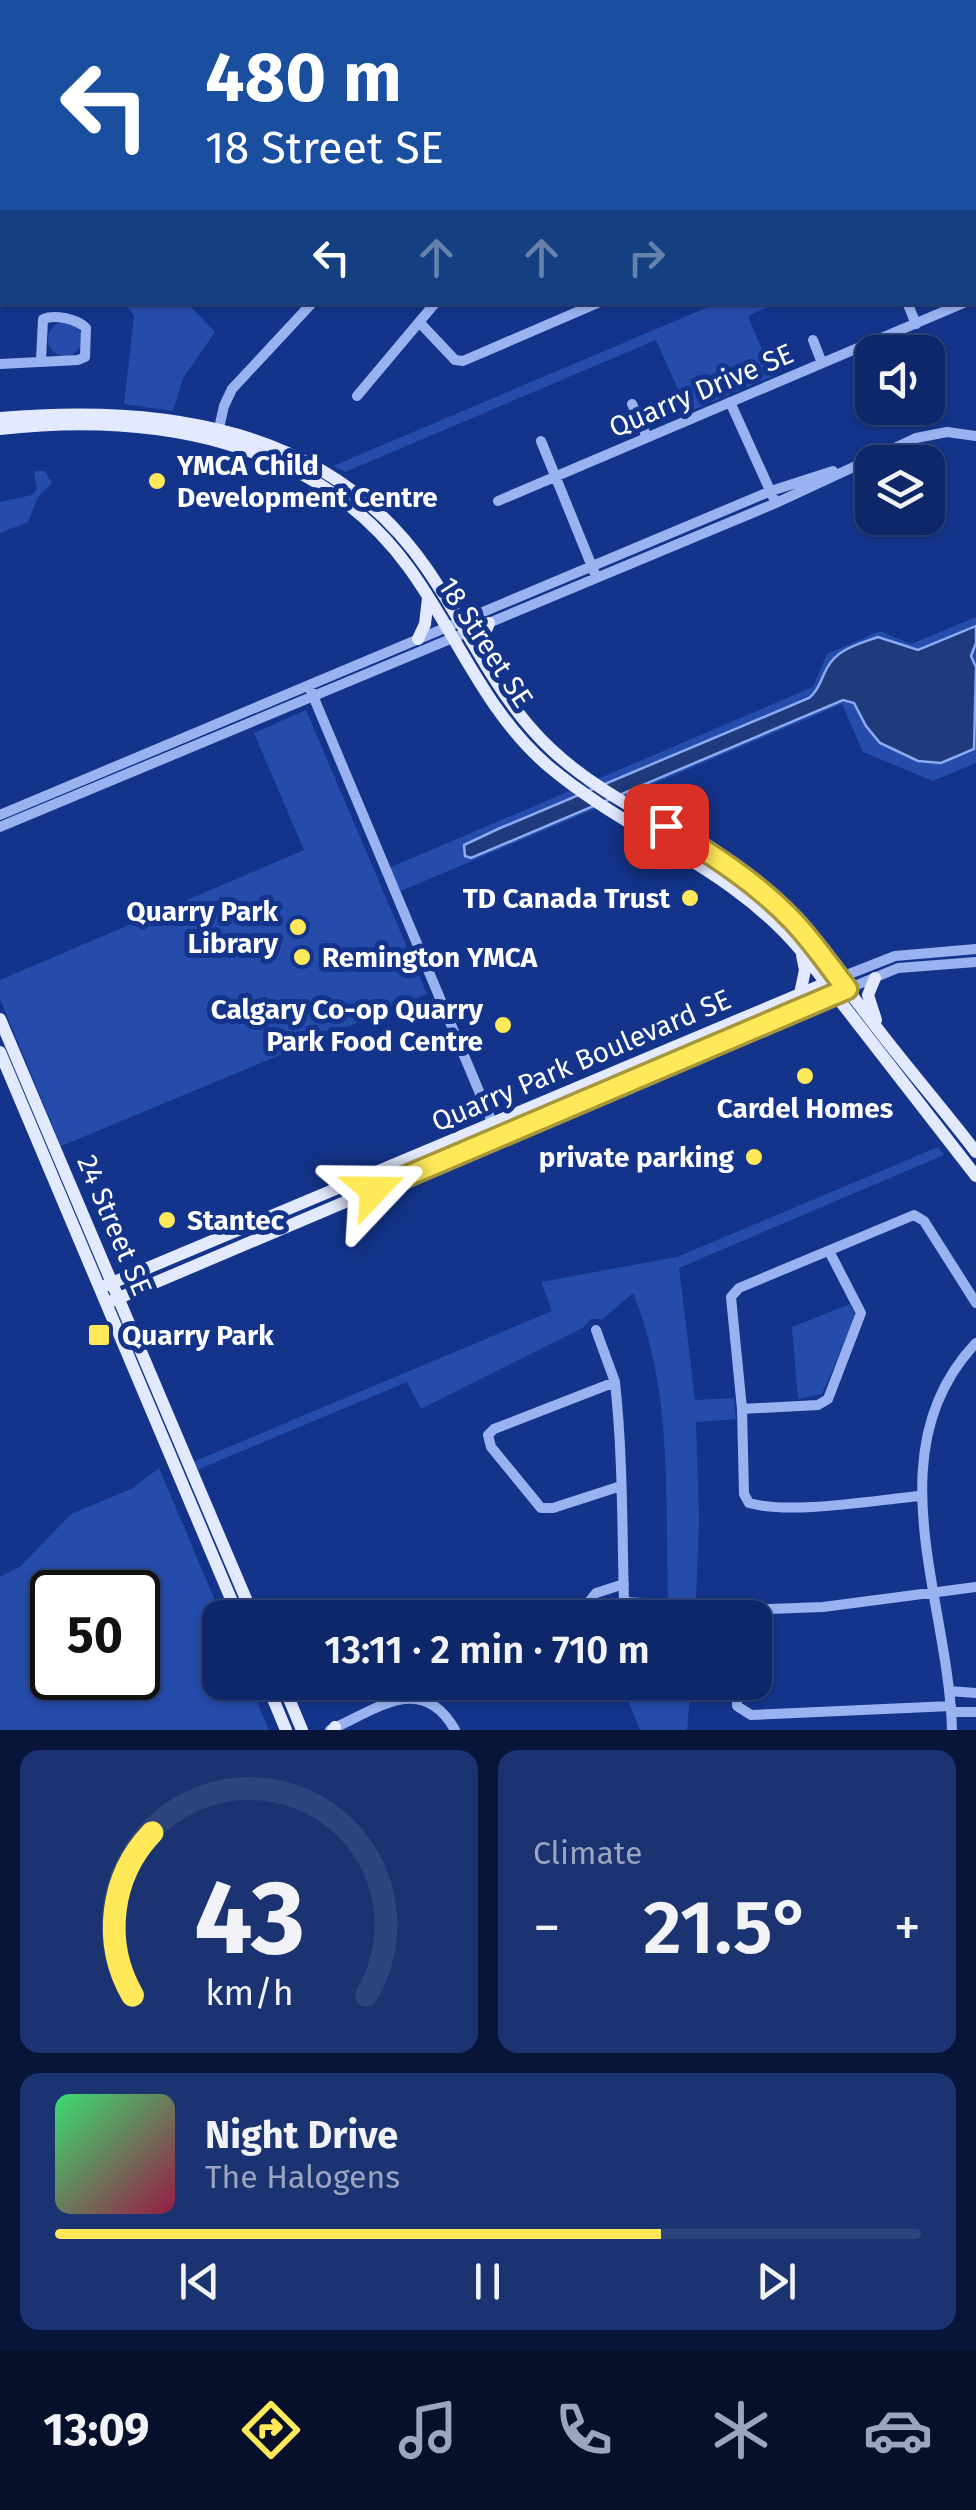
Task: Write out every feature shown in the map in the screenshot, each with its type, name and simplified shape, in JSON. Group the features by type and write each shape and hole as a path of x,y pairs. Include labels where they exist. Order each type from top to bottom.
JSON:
{"main road":[{"name":"18 Street SE","path":"0,418 106,414 218,434 293,454 366,502 414,550 506,723 546,763 597,801 722,878 772,920 880,1032 976,1152"},
{"name":"18 Street SE","path":"0,429 114,424 218,434 279,462 336,495 382,535 428,598 484,663 516,710 553,751 583,775 751,883 793,922 976,1176"},
{"path":"418,639 426,624 428,598"},
{"path":"484,663 482,644 489,623"},
{"path":"800,994 806,970 802,952"},
{"path":"875,978 868,995 880,1032"},
{"name":"Quarry Park Boulevard SE","path":"113,1300 800,994 836,986"},
{"name":"Quarry Park Boulevard SE","path":"107,1285 496,1131 836,986"},
{"name":"24 Street SE","path":"0,1019 232,1600"},
{"name":"24 Street SE","path":"0,1052 107,1285"},
{"path":"130,1324 130,1309 143,1287"},
{"name":"24 Street SE","path":"113,1300 130,1324 246,1600"},
{"path":"274,1700 286,1730"},
{"path":"290,1700 302,1730"}],"street":[{"path":"218,434 232,389 310,305"},
{"path":"357,396 434,305"},
{"path":"421,324 454,360 463,361 593,305"},
{"path":"907,305 916,324"},
{"name":"Quarry Drive SE","path":"498,501 959,305"},
{"path":"0,364 78,360 85,356 86,328 51,316 43,319 41,360"},
{"path":"812,340 822,363"},
{"path":"730,402 776,503"},
{"path":"632,404 647,437"},
{"path":"0,815 776,503 916,438 948,432 976,436"},
{"path":"541,441 595,573"},
{"path":"311,690 418,639 489,623 770,491 853,465"},
{"path":"311,690 496,1131"},
{"path":"0,827 156,755"},
{"name":"Quarry Park Boulevard SE","path":"836,986 895,956 976,949"},
{"name":"Quarry Park Boulevard SE","path":"836,986 875,978 898,968 976,962"},
{"path":"920,1496 818,1505 749,1503 744,1494 742,1410 732,1294 829,1250 918,1216 976,1304"},
{"path":"742,1410 818,1405 829,1396 862,1313 829,1250"},
{"path":"596,1330 615,1382 624,1600"},
{"path":"952,1730 920,1496 921,1469 930,1424 944,1388 976,1343"},
{"path":"615,1382 494,1429 488,1441 541,1508 620,1486"},
{"path":"590,1600 624,1584"},
{"path":"772,1611 976,1587"},
{"path":"949,1692 976,1693"},
{"path":"332,1729 403,1698 418,1697 442,1710 455,1730"},
{"path":"737,1700 737,1706 750,1715 951,1709 976,1712"}],"shaded area":[{"path":"126,305 189,305 215,332 183,378 173,411 124,404 134,316"},
{"path":"713,305 773,305 748,316 773,376 688,412 656,340 345,472 333,466"},
{"path":"65,322 77,327 82,339 77,351 65,356 53,351 48,339 53,327"},
{"path":"34,471 45,471 52,483 38,497 28,522 0,533 0,502 32,495 37,490"},
{"path":"976,617 976,763 933,781 863,752 842,704 401,891 389,868 813,687 827,654 880,631 911,644"},
{"path":"976,626 971,656 976,667 974,749 941,763 918,761 880,743 854,703 843,700 471,858 465,856 464,845 498,829 809,698 831,661 849,648 878,637 918,650"},
{"path":"306,710 427,994 61,1146 0,999 0,980 304,850 254,733"},
{"path":"938,1147 944,1155 679,1268 695,1400 734,1398 736,1419 696,1422 696,1600 668,1599 661,1405 646,1330 633,1293 603,1319 591,1319 584,1327 421,1409 407,1382 197,1470 193,1462 552,1311 541,1282 677,1257"},
{"path":"850,1304 856,1317 822,1394 798,1399 792,1327"},
{"path":"159,1468 215,1600 202,1600 202,1700 256,1700 269,1730 0,1730 0,1577 21,1566 71,1514 133,1488"},
{"path":"628,1700 690,1700 687,1730 640,1730"}],"place":[{"name":"YMCA Child Development Centre","path":"157,481"},
{"name":"TD Canada Trust","path":"690,898"},
{"name":"Quarry Park Library","path":"298,927"},
{"name":"Remington YMCA","path":"302,957"},
{"name":"Calgary Co-op Quarry Park Food Centre","path":"503,1025"},
{"name":"Cardel Homes","path":"805,1076"},
{"name":"private parking","path":"754,1157"},
{"name":"Stantec","path":"167,1220"},
{"name":"Quarry Park","path":"99,1335"}],"route":[{"path":"374,1190 847,989 814,945 774,903 729,867 666,826"}]}
